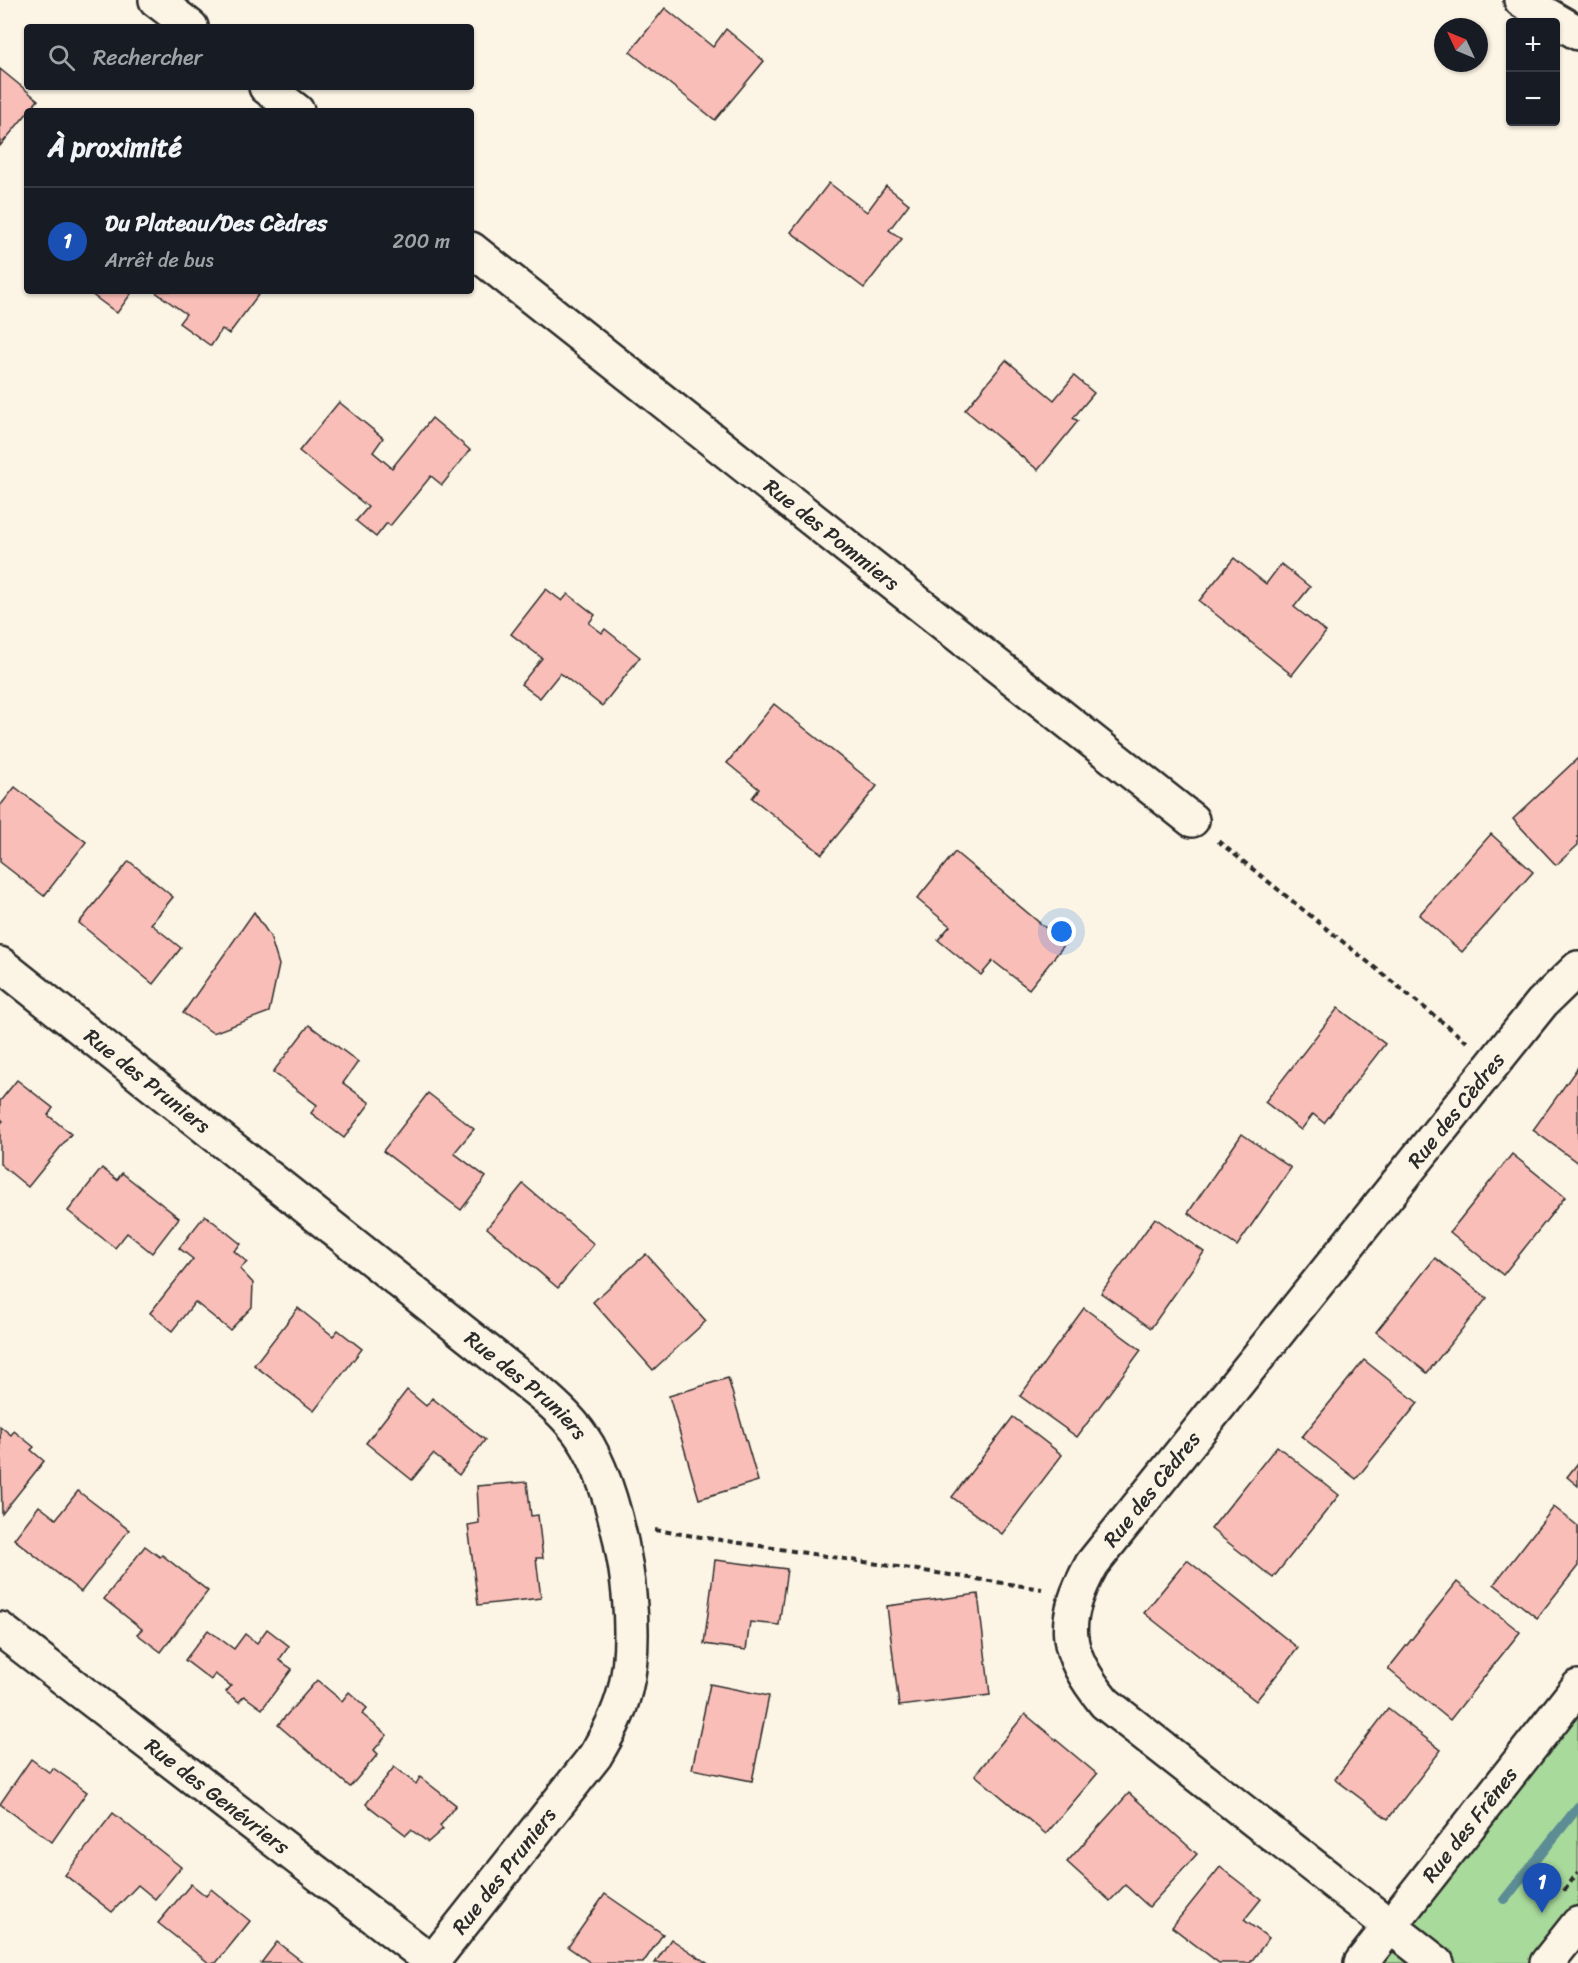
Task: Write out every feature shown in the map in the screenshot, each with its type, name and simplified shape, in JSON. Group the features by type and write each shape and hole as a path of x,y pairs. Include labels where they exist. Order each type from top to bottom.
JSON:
{"street":[{"path":"156,0 186,24"},
{"path":"1521,0 1578,33"},
{"path":"270,90 293,108"},
{"name":"Rue des Pommiers","path":"474,251 1192,820"},
{"name":"Rue des Pruniers","path":"0,964 566,1416 587,1445 604,1478 617,1524 631,1615 626,1688 615,1723 596,1756 433,1962"},
{"name":"Rue des Cèdres","path":"1437,1963 1105,1703 1085,1678 1073,1652 1070,1625 1075,1594 1092,1564 1542,1003 1578,968"},
{"name":"Rue des Genévriers","path":"0,1629 433,1962"},
{"name":"Rue des Frênes","path":"1361,1963 1578,1687"},
{"path":"1547,1963 1578,1924"}],"path":[{"path":"1192,820 1494,1063"},
{"path":"617,1524 1075,1594"}],"green space":[{"path":"1578,1687 1578,1924 1547,1963 1361,1963"}],"building":[{"path":"665,8 713,47 726,29 764,61 715,120 630,52"},
{"path":"0,69 38,100 31,108 24,108 24,117 0,146"},
{"path":"829,183 867,212 886,186 909,204 889,230 902,239 864,288 791,232"},
{"path":"91,294 131,294 117,313"},
{"path":"158,294 259,294 229,334 222,329 211,346 179,323 186,314"},
{"path":"1006,360 1054,400 1074,376 1094,393 1073,418 1078,421 1038,470 965,410"},
{"path":"339,402 383,438 373,452 392,468 432,418 470,450 442,485 431,476 390,526 387,523 376,537 356,521 368,507 299,451"},
{"path":"1234,558 1266,584 1281,564 1310,587 1294,607 1326,632 1292,675 1199,601"},
{"path":"546,589 562,601 568,594 595,615 589,623 602,633 605,629 640,657 602,706 560,673 540,698 521,684 542,658 511,634"},
{"path":"774,704 877,786 822,854 752,798 759,789 727,763"},
{"path":"1578,758 1578,845 1556,865 1513,819"},
{"path":"15,787 86,842 44,896 0,862 0,806"},
{"path":"1491,834 1533,872 1462,952 1419,915"},
{"path":"955,852 1065,944 1029,989 993,961 981,975 938,940 950,926 917,899"},
{"path":"129,861 173,897 151,924 181,948 153,984 79,923"},
{"path":"254,912 270,936 279,965 269,1012 213,1033 183,1013"},
{"path":"1338,1008 1385,1044 1324,1123 1313,1114 1301,1130 1265,1102"},
{"path":"309,1025 358,1062 343,1083 370,1103 344,1138 311,1113 317,1105 273,1072"},
{"path":"1578,1067 1578,1163 1533,1130"},
{"path":"17,1080 53,1108 48,1115 71,1134 28,1187 0,1164 0,1124 3,1121 0,1118 0,1101"},
{"path":"428,1093 474,1129 454,1153 486,1177 461,1210 383,1151"},
{"path":"1242,1134 1291,1168 1237,1246 1188,1213"},
{"path":"1512,1154 1565,1197 1503,1275 1450,1232"},
{"path":"102,1168 117,1180 122,1173 179,1218 152,1253 127,1233 115,1248 68,1211"},
{"path":"523,1184 594,1244 558,1288 487,1228"},
{"path":"205,1215 241,1244 234,1251 247,1262 240,1269 253,1283 252,1307 230,1330 195,1302 172,1331 150,1313 193,1259 179,1248"},
{"path":"1155,1218 1204,1252 1151,1328 1101,1293"},
{"path":"646,1254 706,1321 653,1370 593,1302"},
{"path":"1435,1258 1487,1298 1427,1373 1376,1332"},
{"path":"298,1308 333,1336 338,1330 362,1349 314,1411 254,1365"},
{"path":"1084,1308 1141,1350 1077,1437 1020,1396"},
{"path":"1364,1360 1418,1403 1356,1479 1302,1437"},
{"path":"728,1378 758,1481 699,1499 669,1396"},
{"path":"407,1390 426,1406 432,1398 485,1440 459,1475 433,1454 412,1480 366,1443"},
{"path":"1013,1417 1062,1455 1002,1534 952,1497"},
{"path":"0,1426 11,1435 14,1431 34,1447 31,1450 44,1461 2,1514"},
{"path":"1277,1446 1339,1495 1273,1578 1211,1529"},
{"path":"1578,1463 1578,1486 1567,1477"},
{"path":"527,1482 531,1516 538,1515 543,1558 536,1558 541,1598 478,1605 468,1525 479,1523 477,1486"},
{"path":"78,1491 129,1530 81,1592 14,1539 39,1506 56,1519"},
{"path":"1554,1507 1578,1526 1578,1566 1537,1618 1494,1584"},
{"path":"145,1546 160,1557 162,1555 208,1591 161,1652 137,1634 142,1629 104,1599"},
{"path":"715,1560 787,1569 779,1625 750,1622 746,1650 704,1644"},
{"path":"1187,1560 1298,1648 1256,1701 1144,1613"},
{"path":"1457,1582 1520,1632 1450,1720 1388,1669"},
{"path":"978,1594 990,1695 899,1706 887,1606"},
{"path":"267,1629 289,1646 279,1660 292,1669 262,1709 244,1696 239,1702 226,1692 231,1686 215,1674 211,1680 185,1660 208,1630 234,1649 245,1634 257,1643"},
{"path":"317,1680 342,1701 349,1692 367,1708 362,1714 387,1735 374,1750 378,1754 350,1787 278,1725"},
{"path":"710,1684 769,1696 752,1781 692,1769"},
{"path":"1388,1709 1441,1750 1388,1819 1335,1779"},
{"path":"1025,1714 1097,1774 1046,1834 975,1775"},
{"path":"31,1759 50,1773 53,1768 87,1792 52,1842 0,1804"},
{"path":"394,1767 416,1784 420,1777 456,1805 440,1826 443,1829 428,1842 411,1830 406,1835 366,1804"},
{"path":"1129,1793 1197,1854 1149,1907 1125,1885 1110,1901 1067,1862"},
{"path":"113,1813 181,1867 155,1899 138,1885 112,1912 65,1875"},
{"path":"1220,1867 1261,1899 1244,1920 1269,1938 1250,1963 1219,1963 1172,1927"},
{"path":"191,1884 206,1896 211,1889 250,1921 216,1963 209,1963 158,1923"},
{"path":"605,1894 663,1934 643,1963 591,1963 568,1947"},
{"path":"671,1939 707,1963 655,1963"},
{"path":"277,1942 304,1963 261,1963"}],"waterway":[{"path":"1505,1899 1578,1807"}],"place":[{"name":"Du Plateau/Des Cèdres","path":"1542,1913"}]}
